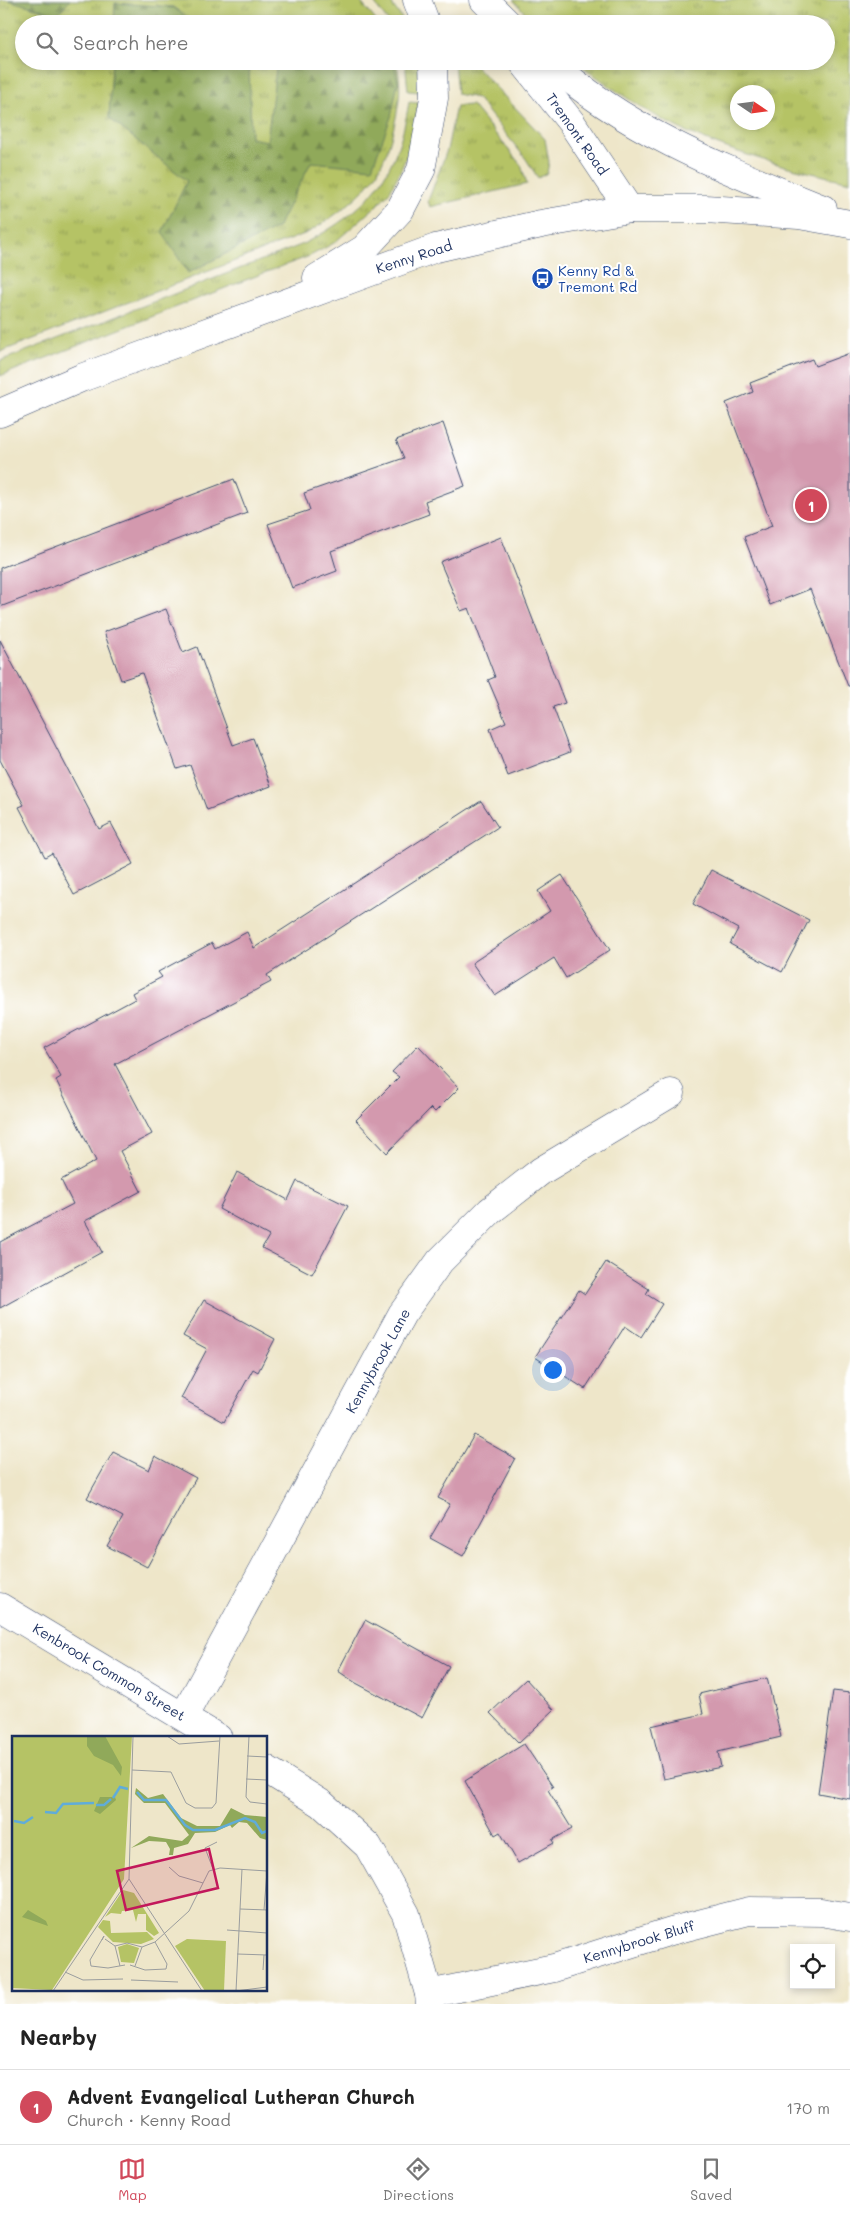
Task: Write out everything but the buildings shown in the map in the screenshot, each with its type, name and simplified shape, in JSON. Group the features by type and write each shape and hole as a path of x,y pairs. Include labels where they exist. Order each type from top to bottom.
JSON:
{"main road":[{"path":"417,0 423,15"},
{"path":"463,0 477,15"},
{"path":"484,0 499,15"},
{"path":"266,310 364,249 400,210 421,170 434,98 433,70"},
{"name":"Tremont Road","path":"529,70 571,122 629,209"},
{"path":"560,70 605,106 663,138 712,163 850,222"},
{"name":"Kenny Road","path":"0,413 81,378 436,248 541,224 629,209 705,209 799,215 850,222"},
{"name":"Kennybrook Lane","path":"184,1716 402,1314 440,1261 490,1210 541,1171 671,1092"},
{"name":"Kenbrook Common Street","path":"0,1607 215,1736"},
{"path":"268,1769 322,1804 368,1846 406,1914 430,1999"},
{"name":"Kennybrook Bluff","path":"430,1999 554,1968 671,1931 749,1910 821,1912 850,1917"}],"green space":[{"path":"0,0 359,0 372,15 15,15 15,70 398,70 400,84 397,114 392,135 377,173 355,199 326,221 307,233 0,352"},
{"path":"8,0 70,0 57,14"},
{"path":"372,0 389,0 400,15 383,15"},
{"path":"513,0 850,0 850,182 791,168 715,144 680,129 648,112 587,70 835,70 835,15 527,15"},
{"path":"115,3 173,7 184,15 114,15"},
{"path":"112,70 249,70 251,138 267,141 276,70 396,70 398,82 391,117 372,168 311,162 278,227 188,273 162,232 187,181 109,118"},
{"path":"406,70 419,70 420,92 408,91"},
{"path":"455,70 480,70 545,139 549,162 547,173 538,178 526,159 477,98 457,94"},
{"path":"409,102 419,103 409,150 389,193 334,243 310,256 0,376 0,361 301,245 344,219 376,189 387,171 404,128"},
{"path":"472,105 521,165 527,184 430,207 428,201 447,150 456,106"}],"place":[{"name":"Kenny Rd & Tremont Rd","path":"542,279"},
{"name":"Advent Evangelical Lutheran Church","path":"811,505"}]}
